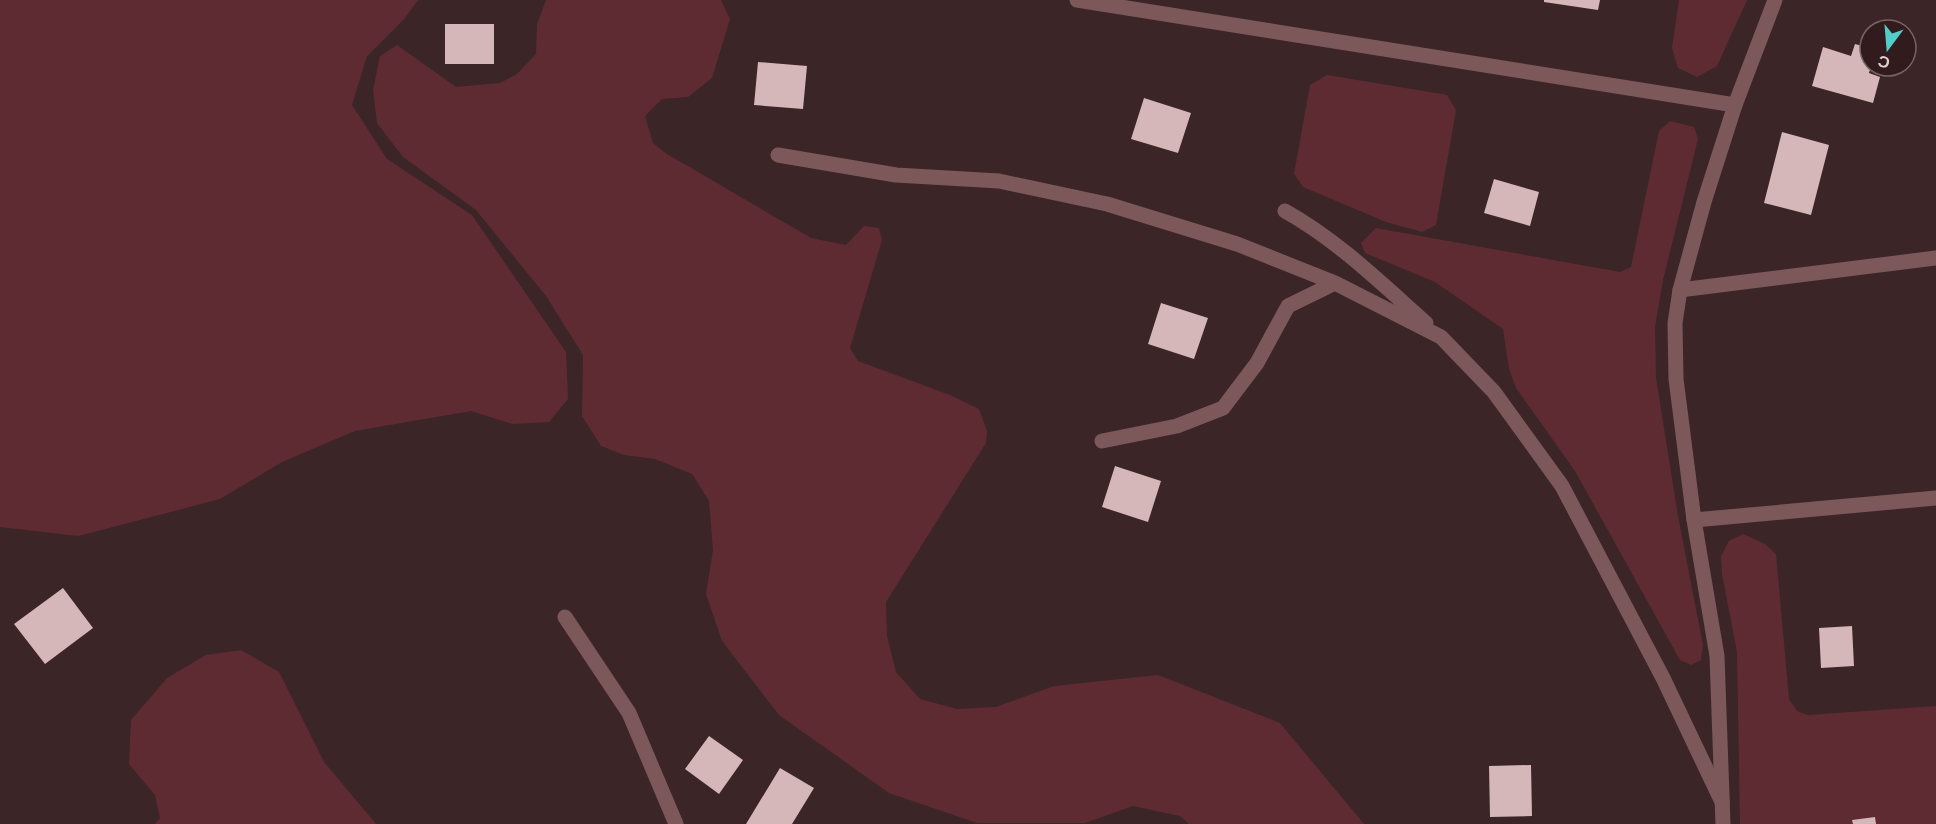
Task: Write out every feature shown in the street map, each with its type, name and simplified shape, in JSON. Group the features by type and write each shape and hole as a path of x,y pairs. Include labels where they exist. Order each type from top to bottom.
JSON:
{"street":[{"path":"1077,0 1735,105"},
{"path":"1723,824 1717,656 1694,520 1676,379 1675,323 1680,290 1704,202 1735,105 1776,0"},
{"path":"778,155 896,175 999,181 1107,204 1237,244 1335,284 1441,337"},
{"path":"1285,211 1308,224 1365,269 1441,337 1494,392 1562,486 1663,678 1724,804"},
{"path":"1680,290 1936,258"},
{"path":"1102,441 1177,426 1223,408 1257,363 1288,306 1335,284"},
{"path":"1694,520 1936,498"},
{"path":"565,617 629,713 676,824"}],"shaded area":[{"path":"0,0 418,0 405,18 367,56 352,105 387,159 472,215 566,352 568,399 549,422 512,424 471,411 355,431 282,462 220,499 78,536 0,527"},
{"path":"546,0 721,0 730,19 712,78 688,97 662,99 645,116 653,143 667,154 811,238 846,245 864,226 879,228 882,240 850,348 858,361 950,395 979,409 987,431 986,443 886,602 887,636 896,672 920,699 957,709 996,707 1054,686 1158,675 1280,723 1364,824 1189,824 1180,816 1133,806 1085,823 977,823 889,793 779,715 722,641 706,594 713,550 709,501 692,474 655,459 624,455 601,446 582,416 583,355 546,296 476,210 403,157 377,123 373,90 380,56 397,45 456,87 500,83 517,74 536,54 537,24"},
{"path":"1679,0 1747,0 1717,66 1697,77 1678,68 1672,48"},
{"path":"1327,75 1447,95 1456,110 1436,225 1422,232 1386,222 1303,187 1294,174 1310,85"},
{"path":"1670,121 1694,127 1698,139 1663,280 1655,327 1656,378 1678,516 1703,645 1701,660 1691,665 1680,660 1575,471 1516,388 1509,369 1503,329 1435,282 1365,253 1361,243 1376,228 1620,272 1631,267 1659,131"},
{"path":"1743,534 1765,544 1776,554 1789,699 1797,711 1808,715 1936,706 1936,824 1740,824 1737,652 1722,574 1721,556 1729,541"},
{"path":"241,650 279,672 324,762 376,824 155,824 160,818 155,795 129,764 131,720 167,678 206,655"}],"building":[{"path":"1544,0 1600,0 1598,10 1544,2"},
{"path":"445,24 494,24 494,64 445,64"},
{"path":"1855,44 1858,45 1858,78 1880,78 1873,103 1812,86 1823,47 1851,56"},
{"path":"758,62 807,66 803,109 754,105"},
{"path":"1144,98 1191,113 1178,153 1131,139"},
{"path":"1782,132 1829,145 1811,215 1764,203"},
{"path":"1494,179 1539,192 1530,226 1484,213"},
{"path":"1161,303 1208,318 1194,359 1148,344"},
{"path":"1115,466 1161,481 1148,522 1102,507"},
{"path":"63,588 93,628 45,664 14,624"},
{"path":"1852,626 1854,666 1821,668 1819,628"},
{"path":"709,736 743,760 719,794 685,769"},
{"path":"1531,765 1532,816 1490,817 1489,766"},
{"path":"780,768 814,788 792,824 746,824"},
{"path":"1875,817 1876,824 1853,824 1852,820"}]}
